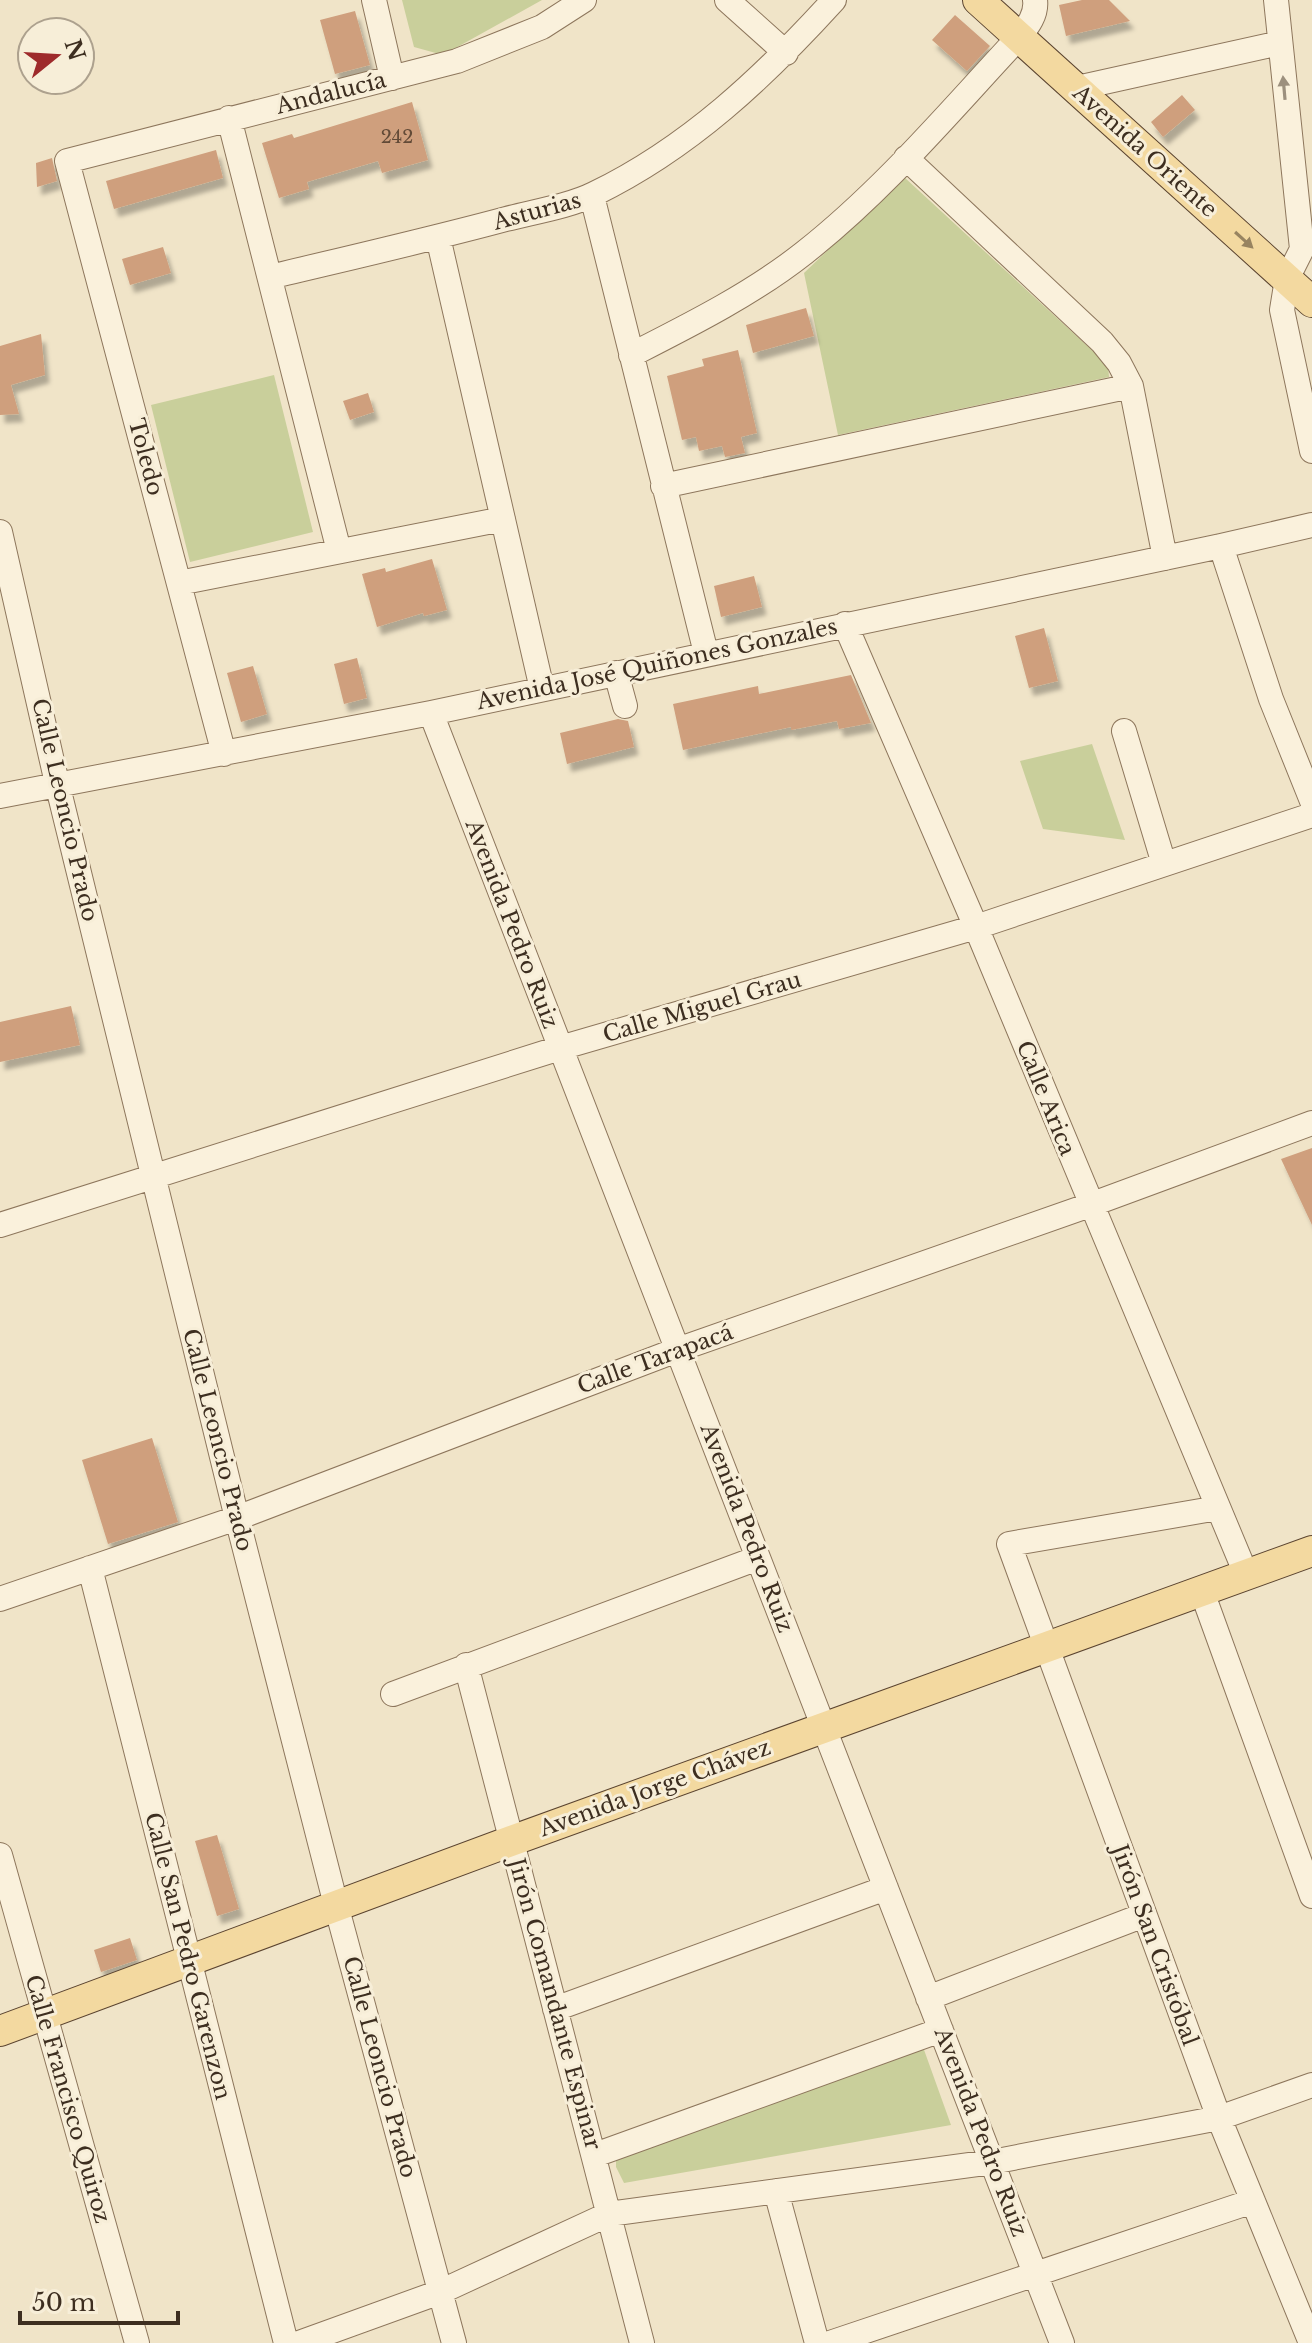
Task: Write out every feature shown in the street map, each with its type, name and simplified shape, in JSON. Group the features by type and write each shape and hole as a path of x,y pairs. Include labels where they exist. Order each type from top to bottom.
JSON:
{"main road":[{"name":"Avenida Oriente","path":"978,0 1312,302"},
{"name":"Avenida Jorge Chávez","path":"0,2031 336,1905 1312,1551"}],"street":[{"path":"374,0 392,78"},
{"name":"Andalucía","path":"67,161 457,61 542,27 584,0"},
{"path":"727,0 786,53"},
{"name":"Asturias","path":"270,277 592,196 687,139 737,99 786,53 834,0"},
{"path":"631,355 715,310 803,254 860,204 1019,37 1030,23 1035,0"},
{"path":"1276,0 1280,43 1300,128 1307,248 1287,279 1282,310 1312,451"},
{"path":"1077,88 1280,43"},
{"path":"229,118 339,551"},
{"path":"906,158 1102,342 1119,363 1131,386 1165,558"},
{"name":"Toledo","path":"67,161 224,754"},
{"path":"592,196 706,653"},
{"path":"438,237 542,689"},
{"path":"663,486 1131,386"},
{"path":"179,583 503,519"},
{"name":"Avenida José Quiñones Gonzales","path":"0,796 431,713 1312,525"},
{"name":"Calle Leoncio Prado","path":"0,532 57,783 237,1518 336,1905 454,2343"},
{"path":"1221,546 1271,699 1312,801"},
{"name":"Calle Arica","path":"845,624 976,927 1246,1574"},
{"path":"616,673 625,706"},
{"name":"Avenida Pedro Ruiz","path":"431,713 1062,2343"},
{"path":"1124,731 1164,864"},
{"name":"Calle Miguel Grau","path":"0,1225 560,1048 976,927 1312,815"},
{"name":"Calle Tarapacá","path":"0,1599 237,1518 677,1350 1090,1205 1312,1123"},
{"name":"Jirón San Cristóbal","path":"1218,1508 1009,1544 1219,2118 1311,2343"},
{"path":"393,1694 758,1558"},
{"name":"Calle San Pedro Garenzon","path":"90,1568 286,2343"},
{"path":"1201,1589 1312,1896"},
{"name":"Jirón Comandante Espinar","path":"466,1665 642,2343"},
{"name":"Calle Francisco Quiroz","path":"0,1855 137,2343"},
{"path":"555,2009 886,1888"},
{"path":"928,1998 1144,1915"},
{"path":"595,2155 941,2030"},
{"path":"299,2343 440,2292 609,2214 992,2162 1219,2118 1312,2085"},
{"path":"776,2191 817,2343"},
{"path":"830,2343 1253,2201"}],"green space":[{"path":"402,0 542,0 443,55 414,47"},
{"path":"904,177 1108,365 1109,377 838,435 804,273"},
{"path":"274,375 313,532 190,562 151,405"},
{"path":"1092,744 1125,840 1043,829 1020,761"},
{"path":"923,2047 951,2125 624,2183 616,2167 616,2158"}],"building":[{"path":"1082,0 1109,0 1130,21 1066,36 1059,5"},
{"path":"355,11 370,65 335,74 320,20"},
{"path":"955,15 990,46 967,71 932,40"},
{"path":"1182,95 1195,110 1163,137 1151,122"},
{"path":"412,102 428,160 382,173 378,161 307,182 309,189 279,198 262,143 292,134 294,138"},
{"path":"216,150 223,178 114,209 106,181"},
{"path":"52,158 57,181 37,187 36,163"},
{"path":"163,247 171,273 130,285 122,259"},
{"path":"806,308 814,336 753,353 746,325"},
{"path":"41,334 45,375 11,385 19,414 0,415 0,346"},
{"path":"738,350 757,433 741,437 745,453 725,457 722,446 699,451 696,437 682,440 667,376 704,366 702,359"},
{"path":"368,393 374,412 350,420 343,401"},
{"path":"432,559 447,610 424,616 423,613 377,627 362,574 385,568 386,572"},
{"path":"754,576 762,607 721,617 714,586"},
{"path":"1044,628 1058,681 1029,688 1015,636"},
{"path":"357,658 367,698 344,704 334,664"},
{"path":"253,666 267,714 241,722 227,673"},
{"path":"851,675 871,723 839,729 837,721 791,730 791,727 683,750 673,704 758,686 759,694"},
{"path":"618,719 628,721 634,747 567,764 560,733"},
{"path":"71,1006 80,1045 0,1062 0,1022"},
{"path":"1312,1148 1312,1225 1281,1159"},
{"path":"152,1438 178,1522 108,1544 82,1460"},
{"path":"217,1835 239,1909 217,1916 195,1841"},
{"path":"130,1938 137,1960 101,1972 94,1950"}]}
